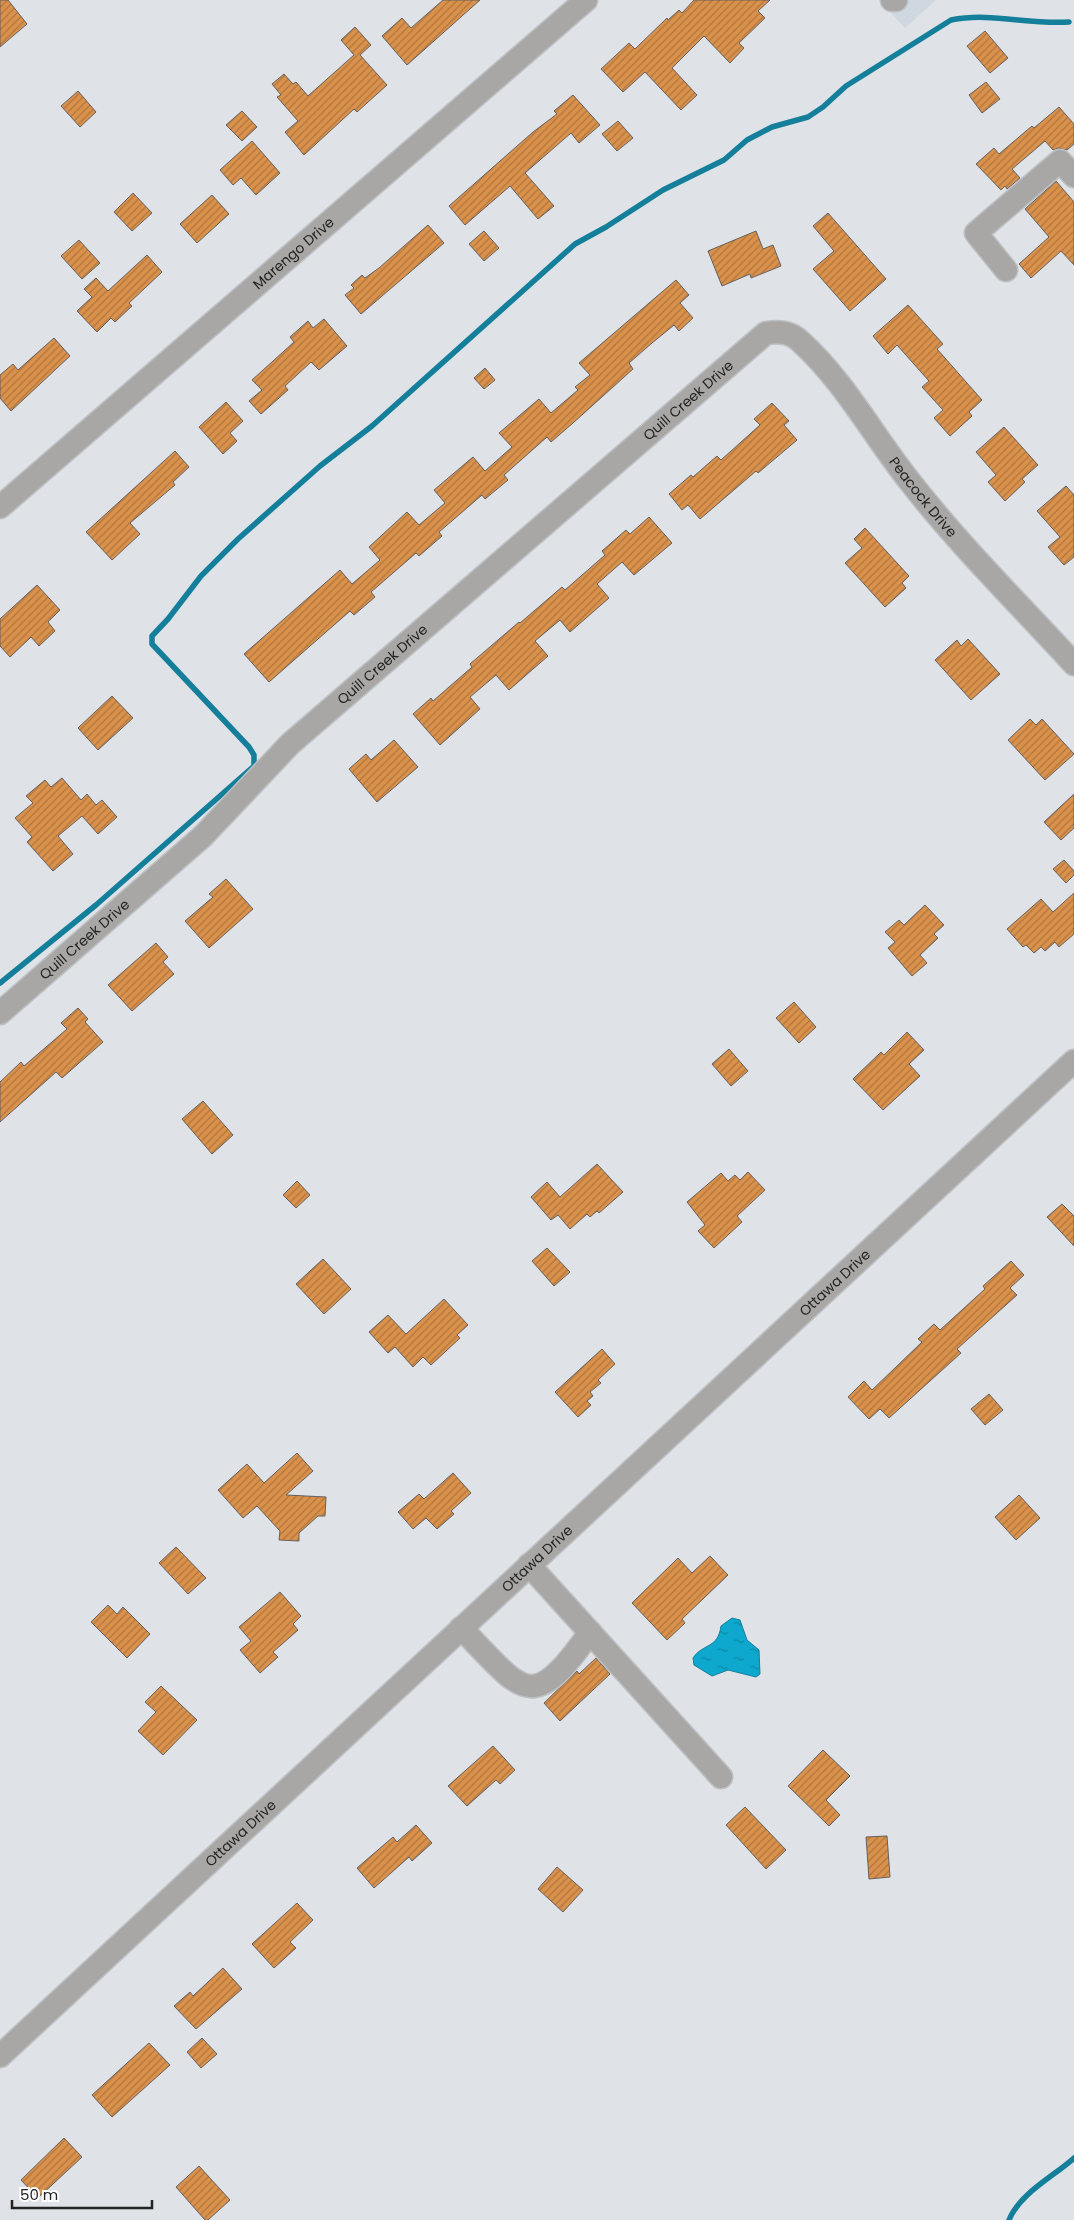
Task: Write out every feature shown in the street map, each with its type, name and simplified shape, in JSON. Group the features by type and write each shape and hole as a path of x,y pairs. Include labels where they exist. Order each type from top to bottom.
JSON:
{"street":[{"name":"Marengo Drive","path":"0,507 586,0"},
{"path":"1006,270 976,233 1060,161 1074,176"},
{"name":"Peacock Drive","path":"776,332 794,336 810,351 846,394 927,504 1074,664"},
{"name":"Quill Creek Drive","path":"0,1012 204,836 255,779 297,738 752,344 766,333 776,332"},
{"name":"Ottawa Drive","path":"0,2056 1074,1061"},
{"path":"529,1564 721,1777"},
{"path":"461,1628 512,1680 526,1686 534,1686 551,1680 570,1661 590,1632"}],"shaded area":[{"path":"879,0 936,0 905,28"}],"water":[{"path":"732,1618 740,1620 747,1640 759,1650 760,1674 756,1677 728,1670 712,1676 694,1665 693,1658 697,1653 717,1639 721,1626"}],"building":[{"path":"0,0 8,0 27,24 0,47"},
{"path":"443,0 480,0 407,65 382,36 402,18 411,28"},
{"path":"694,0 770,0 758,11 765,18 739,43 744,48 730,63 704,36 672,68 697,95 681,110 645,72 623,92 601,69 629,43 635,49 667,18 668,20 679,10 682,13"},
{"path":"355,27 371,45 360,55 387,85 357,112 354,109 304,155 285,132 298,121 277,97 281,95 272,84 284,74 293,84 296,82 308,96 354,55 341,40"},
{"path":"985,31 1008,58 990,73 967,46"},
{"path":"986,82 1000,99 982,113 969,95"},
{"path":"78,91 96,112 80,127 61,106"},
{"path":"573,95 600,125 579,143 571,133 525,173 554,206 538,219 510,186 465,225 449,206 533,132 557,114 554,111"},
{"path":"1059,107 1074,124 1074,144 1067,150 1058,148 1053,150 1045,141 1012,169 1020,178 1007,189 1005,186 1001,190 976,164 994,148 999,154 1032,126 1034,128"},
{"path":"242,111 257,127 242,141 226,125"},
{"path":"618,121 633,138 617,151 602,134"},
{"path":"252,141 280,173 256,195 241,178 233,185 220,170"},
{"path":"1056,181 1074,202 1074,265 1061,251 1031,278 1019,264 1049,237 1025,209"},
{"path":"133,193 152,213 132,231 114,212"},
{"path":"212,195 229,214 197,243 180,224"},
{"path":"828,213 886,279 850,311 813,269 834,251 813,226"},
{"path":"428,225 444,243 361,314 345,295 354,288 351,285 362,275 365,278 379,268"},
{"path":"484,231 499,248 484,261 469,244"},
{"path":"756,231 763,249 773,245 781,266 751,278 750,274 722,286 708,251"},
{"path":"79,240 100,263 82,279 61,256"},
{"path":"147,255 162,272 129,303 132,306 115,322 111,318 97,332 77,311 92,297 84,289 96,278 108,291"},
{"path":"676,280 689,295 680,303 693,318 679,331 674,325 652,343 629,363 633,369 573,423 551,442 547,437 504,475 508,480 485,499 482,495 439,532 442,536 419,556 416,553 371,592 375,597 354,615 350,611 269,682 244,654 340,570 352,584 380,560 369,547 407,512 419,525 445,503 434,490 473,457 485,471 512,447 499,433 539,399 551,413 578,390 575,387 590,375 579,363"},
{"path":"908,305 943,344 937,349 982,400 969,412 972,416 950,436 934,418 943,410 922,387 929,381 897,345 888,354 873,336"},
{"path":"324,319 347,346 319,370 311,362 285,386 288,390 261,414 249,401 262,390 252,380 294,342 290,337 308,321 313,328"},
{"path":"54,338 70,356 11,411 0,398 0,375 13,364 18,370"},
{"path":"485,368 495,380 484,389 474,378"},
{"path":"226,402 243,421 230,433 237,441 223,454 199,427"},
{"path":"772,403 789,421 784,425 797,440 758,473 756,471 700,519 688,505 682,510 669,494 691,475 693,477 717,456 721,460 760,425 754,419"},
{"path":"1004,427 1038,465 1022,479 1025,482 1005,501 988,482 996,475 976,452"},
{"path":"175,451 189,467 173,482 175,485 130,523 140,534 112,560 86,532"},
{"path":"1066,486 1074,495 1074,557 1064,565 1048,547 1060,537 1037,511"},
{"path":"649,517 672,543 634,575 622,562 597,584 609,598 570,632 560,620 535,641 548,656 509,690 496,675 470,697 480,709 440,745 413,714 431,698 433,701 472,667 470,664 519,622 562,587 565,590 605,555 602,551 626,530 630,534"},
{"path":"865,528 909,576 902,583 906,588 885,607 845,563 862,548 854,539"},
{"path":"37,585 60,610 48,622 55,631 39,646 31,637 10,657 0,646 0,619"},
{"path":"968,639 1000,674 971,700 935,660 957,640 961,646"},
{"path":"112,696 133,718 98,750 78,728"},
{"path":"1030,719 1036,725 1042,719 1074,754 1045,780 1008,740"},
{"path":"394,740 418,767 377,802 349,769 366,754 371,760"},
{"path":"62,778 81,800 87,794 96,805 102,800 117,817 98,834 82,816 58,836 73,854 53,871 27,842 32,837 15,818 33,803 26,796 45,780 51,787"},
{"path":"1074,794 1074,828 1061,840 1044,822"},
{"path":"1064,860 1074,871 1074,875 1066,883 1053,869"},
{"path":"226,879 253,909 209,948 185,921 213,897 209,894"},
{"path":"1074,893 1074,934 1059,947 1055,942 1045,951 1041,947 1034,953 1026,945 1023,947 1007,929 1041,899 1053,912"},
{"path":"925,905 944,925 934,934 938,938 920,955 927,963 912,976 888,948 895,942 885,932 899,920 904,925"},
{"path":"156,943 168,957 163,962 174,974 132,1011 108,985"},
{"path":"794,1002 816,1027 799,1043 776,1018"},
{"path":"78,1008 88,1019 85,1022 103,1042 62,1078 56,1072 0,1122 0,1082 21,1062 24,1066 67,1029 61,1023"},
{"path":"907,1032 924,1050 909,1064 920,1076 883,1110 853,1079 881,1052 884,1055"},
{"path":"729,1049 748,1071 731,1086 712,1064"},
{"path":"203,1101 233,1135 212,1154 182,1119"},
{"path":"597,1164 623,1192 599,1213 597,1211 590,1217 587,1214 570,1229 558,1215 551,1220 531,1197 547,1182 560,1197"},
{"path":"748,1172 765,1190 737,1216 742,1222 714,1248 698,1231 705,1225 687,1202 721,1173 728,1181 735,1175 740,1180"},
{"path":"297,1181 310,1195 296,1208 283,1195"},
{"path":"1062,1204 1074,1216 1074,1246 1047,1217"},
{"path":"547,1248 570,1272 554,1286 532,1261"},
{"path":"323,1259 351,1289 324,1314 296,1284"},
{"path":"1011,1261 1024,1275 1010,1288 1017,1295 957,1349 961,1353 889,1418 880,1409 869,1419 848,1397 864,1381 872,1390 922,1342 918,1339 934,1324 940,1330 985,1289 983,1286"},
{"path":"444,1299 468,1325 457,1335 460,1338 431,1365 423,1357 413,1367 395,1347 388,1353 369,1332 388,1315 406,1334"},
{"path":"602,1349 615,1364 598,1380 601,1383 590,1392 593,1396 587,1401 591,1405 578,1417 555,1392"},
{"path":"989,1394 1003,1410 985,1425 971,1409"},
{"path":"297,1453 313,1471 286,1495 326,1497 325,1516 318,1516 299,1533 299,1541 279,1540 280,1531 257,1506 243,1518 218,1490 247,1464 264,1483"},
{"path":"453,1473 471,1493 451,1511 454,1514 437,1529 426,1518 413,1529 398,1512 419,1494 424,1499"},
{"path":"1019,1495 1040,1518 1016,1540 995,1517"},
{"path":"176,1547 206,1578 188,1594 159,1563"},
{"path":"710,1556 728,1575 682,1619 685,1623 667,1640 632,1603 678,1558 692,1573"},
{"path":"280,1592 301,1616 293,1624 298,1630 273,1652 278,1657 260,1673 240,1650 251,1641 239,1627"},
{"path":"108,1605 117,1614 123,1607 150,1634 127,1658 91,1622"},
{"path":"596,1658 610,1674 560,1721 544,1703 577,1671 579,1674"},
{"path":"161,1686 197,1720 163,1755 138,1731 156,1712 145,1702"},
{"path":"493,1746 515,1770 500,1784 496,1780 467,1806 448,1786"},
{"path":"823,1750 850,1776 826,1800 840,1815 829,1826 788,1786"},
{"path":"745,1807 786,1850 766,1869 726,1825"},
{"path":"416,1825 432,1843 412,1861 409,1857 374,1888 357,1868 393,1837 397,1842"},
{"path":"887,1836 890,1877 869,1879 866,1837"},
{"path":"557,1867 583,1890 563,1912 538,1889"},
{"path":"297,1903 313,1920 290,1942 296,1948 274,1968 252,1944"},
{"path":"223,1968 242,1989 196,2029 174,2006 190,1992 193,1996"},
{"path":"202,2038 217,2054 201,2068 187,2052"},
{"path":"149,2043 170,2065 112,2117 92,2095"},
{"path":"64,2138 82,2157 38,2198 21,2180"},
{"path":"199,2166 230,2200 208,2220 205,2220 176,2187"}],"waterway":[{"path":"0,983 96,905 254,766 254,755 249,747 152,644 152,636 168,619 201,576 238,539 320,466 372,426 575,244 606,227 663,190 724,160 747,140 772,127 808,117 823,107 846,86 951,20 981,17 1039,22 1069,22"},
{"path":"1009,2220 1014,2210 1029,2194 1074,2158"}]}
